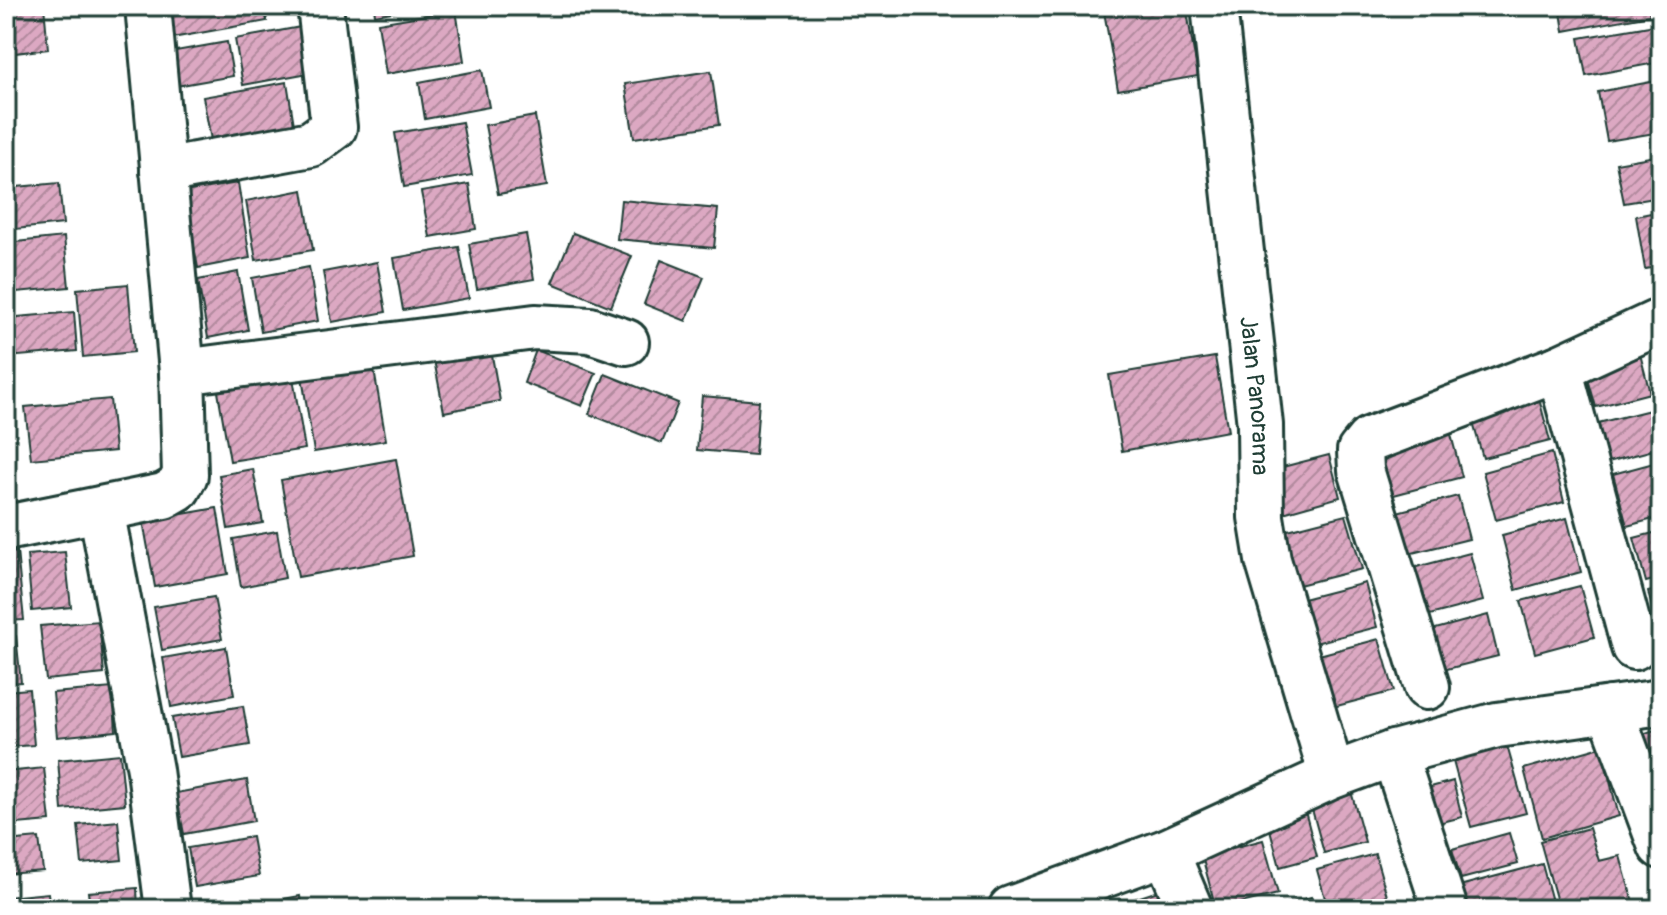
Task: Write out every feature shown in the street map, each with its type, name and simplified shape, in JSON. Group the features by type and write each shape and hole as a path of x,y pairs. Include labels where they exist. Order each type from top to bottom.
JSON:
{"street":[{"path":"6,528 164,496 178,488 185,475 182,372 148,6"},
{"path":"163,171 311,144 334,127 320,6"},
{"name":"Jalan Panorama","path":"1214,6 1260,425 1261,517 1268,560 1332,776"},
{"path":"1427,687 1361,470 1360,451 1369,440 1559,368 1661,321"},
{"path":"182,372 535,327 590,330 626,342"},
{"path":"1559,368 1634,647"},
{"path":"101,509 150,770 168,909"},
{"path":"1011,909 1166,852 1332,776 1394,753 1497,725 1661,702"},
{"path":"1610,709 1661,846"},
{"path":"1394,753 1445,909"},
{"path":"1166,852 1190,909"}],"building":[{"path":"6,6 44,6 48,49 6,54"},
{"path":"166,6 264,6 267,21 172,38"},
{"path":"374,6 424,6 375,15"},
{"path":"1103,6 1186,6 1198,76 1118,90"},
{"path":"1560,6 1648,6 1650,15 1564,31"},
{"path":"456,10 464,61 386,74 378,23"},
{"path":"1661,24 1661,62 1586,76 1579,38"},
{"path":"306,26 314,72 243,85 235,39"},
{"path":"227,42 233,76 176,86 170,52"},
{"path":"482,70 489,107 425,119 419,82"},
{"path":"711,71 719,125 634,138 625,84"},
{"path":"1661,80 1661,132 1607,141 1598,92"},
{"path":"287,82 294,125 211,140 203,97"},
{"path":"535,116 547,186 498,194 485,125"},
{"path":"462,122 472,175 404,187 395,133"},
{"path":"1661,155 1661,197 1624,203 1616,163"},
{"path":"59,183 63,224 6,230 6,188"},
{"path":"238,183 250,258 198,268 184,192"},
{"path":"469,184 476,229 430,237 421,192"},
{"path":"303,190 313,250 256,260 246,201"},
{"path":"621,200 718,209 714,248 617,239"},
{"path":"1661,211 1661,266 1645,269 1636,216"},
{"path":"573,233 632,256 611,307 552,283"},
{"path":"526,234 534,279 477,289 469,244"},
{"path":"64,237 69,287 6,293 6,243"},
{"path":"459,247 469,298 403,310 394,258"},
{"path":"661,260 704,277 686,321 644,304"},
{"path":"377,262 386,312 332,322 323,272"},
{"path":"309,267 318,321 261,332 252,278"},
{"path":"238,272 248,330 208,338 198,280"},
{"path":"128,284 134,352 83,357 77,289"},
{"path":"74,312 77,351 7,357 6,318"},
{"path":"1638,346 1650,393 1596,407 1583,361"},
{"path":"491,350 500,401 444,412 434,360"},
{"path":"536,350 596,373 582,406 524,383"},
{"path":"1215,357 1228,431 1122,451 1109,375"},
{"path":"373,364 386,440 314,452 302,377"},
{"path":"292,372 305,449 230,461 217,386"},
{"path":"605,374 678,403 662,443 589,414"},
{"path":"1536,387 1550,441 1483,458 1468,405"},
{"path":"702,396 759,401 755,455 697,450"},
{"path":"110,399 115,451 31,459 25,407"},
{"path":"1658,408 1661,448 1608,462 1598,423"},
{"path":"1448,423 1462,477 1390,496 1375,442"},
{"path":"1552,453 1564,502 1496,520 1483,472"},
{"path":"1329,455 1340,497 1283,513 1271,470"},
{"path":"396,459 413,556 298,577 281,480"},
{"path":"1661,461 1661,517 1627,526 1613,474"},
{"path":"253,469 263,523 228,529 219,475"},
{"path":"1458,496 1469,539 1408,554 1397,512"},
{"path":"217,508 228,574 155,587 143,521"},
{"path":"1346,515 1362,569 1295,586 1280,532"},
{"path":"1567,518 1581,572 1516,590 1502,535"},
{"path":"277,531 285,578 241,587 233,539"},
{"path":"1661,531 1661,578 1646,582 1634,538"},
{"path":"17,552 24,620 6,621 6,554"},
{"path":"65,552 71,607 32,611 27,555"},
{"path":"1470,553 1483,601 1422,617 1409,569"},
{"path":"1365,583 1377,627 1315,643 1303,599"},
{"path":"1580,586 1594,637 1535,653 1521,601"},
{"path":"1661,589 1661,642 1648,592"},
{"path":"214,597 222,639 162,650 154,607"},
{"path":"1488,615 1498,656 1439,671 1428,631"},
{"path":"99,621 104,674 46,680 40,626"},
{"path":"16,636 21,682 6,683 6,637"},
{"path":"1379,639 1394,691 1333,707 1319,655"},
{"path":"226,647 234,695 171,707 163,658"},
{"path":"113,688 116,731 57,737 53,693"},
{"path":"29,689 34,745 6,747 6,691"},
{"path":"243,706 250,745 179,757 172,718"},
{"path":"1502,728 1526,813 1471,827 1448,743"},
{"path":"1661,728 1661,799 1632,737"},
{"path":"1601,747 1619,816 1542,838 1524,769"},
{"path":"120,754 125,804 62,810 58,760"},
{"path":"44,768 50,821 6,825 6,772"},
{"path":"247,780 254,821 184,834 176,793"},
{"path":"1453,781 1462,817 1423,827 1412,792"},
{"path":"1351,791 1365,842 1324,853 1310,802"},
{"path":"1305,811 1317,857 1280,867 1268,822"},
{"path":"118,821 122,860 82,864 78,825"},
{"path":"1589,828 1599,861 1620,856 1635,909 1559,909 1540,841"},
{"path":"1509,833 1518,864 1461,879 1452,849"},
{"path":"252,837 259,876 195,887 188,848"},
{"path":"39,838 43,871 6,874 6,841"},
{"path":"1263,840 1278,894 1216,909 1202,856"},
{"path":"1375,854 1387,896 1328,909 1317,870"},
{"path":"1542,864 1554,909 1454,909 1448,889"},
{"path":"137,888 138,909 90,909 88,892"},
{"path":"1167,888 1174,909 1114,909 1113,906"},
{"path":"48,893 50,909 10,909 8,897"},
{"path":"300,896 302,909 231,909"},
{"path":"1311,897 1314,909 1268,909"}]}
